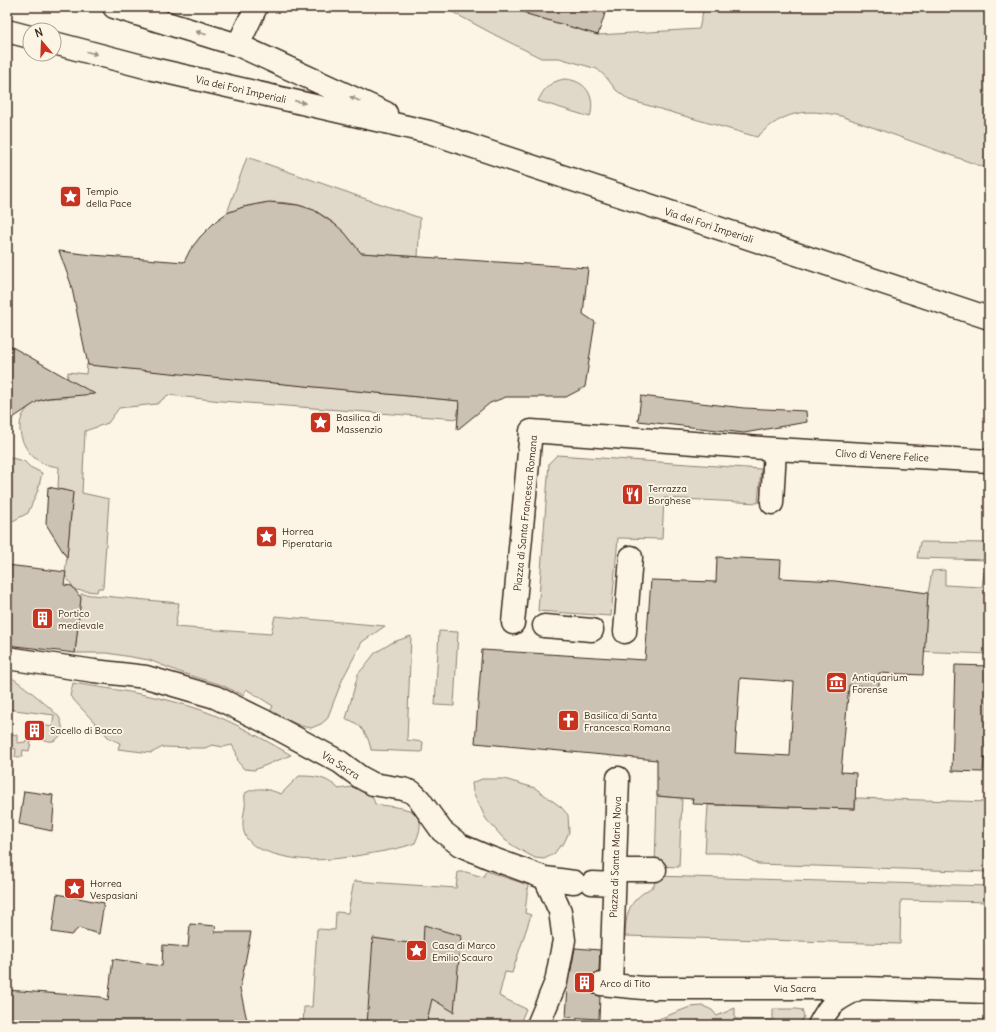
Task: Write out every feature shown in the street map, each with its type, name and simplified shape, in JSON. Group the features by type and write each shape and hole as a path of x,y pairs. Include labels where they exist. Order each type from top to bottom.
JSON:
{"street":[{"name":"Via dei Fori Imperiali","path":"114,7 238,46 429,132"},
{"path":"238,46 256,7"},
{"path":"7,31 22,35"},
{"name":"Via dei Fori Imperiali","path":"62,45 153,69 429,132 989,318"},
{"name":"Piazza di Santa Francesca Romana","path":"513,623 531,431 632,439"},
{"name":"Clivo di Venere Felice","path":"632,439 989,462"},
{"path":"772,503 775,449"},
{"path":"625,632 631,557"},
{"path":"544,626 592,630"},
{"name":"Via Sacra","path":"7,658 146,677 215,698 264,721 340,762 360,777 373,784 412,792 419,799 442,831 460,844 488,857 544,878 583,883 655,870"},
{"name":"Piazza di Santa Maria Nova","path":"606,984 613,936 618,778"},
{"path":"538,1025 560,982 564,940 560,911 544,878"},
{"name":"Via Sacra","path":"606,984 643,988 861,988 989,992"},
{"path":"819,1025 826,1010 837,1000 861,988"}],"shaded area":[{"path":"443,7 525,7 524,13 598,35 699,29 704,7 989,7 989,169 841,116 816,112 796,114 776,122 757,137 629,100 616,90 606,77 597,69 559,58 541,58"},
{"path":"564,79 578,82 588,90 592,102 590,117 538,101 548,86"},
{"path":"247,157 420,218 418,257 361,253 337,226 324,216 311,209 298,205 270,202 256,204 227,213"},
{"path":"87,364 459,401 458,419 221,401 168,395 157,404 119,408 108,423 85,431 82,493 109,499 103,588 98,588 97,592 75,590 65,575 73,492 58,489 59,467 51,466 39,461 33,456 24,444 20,429 23,414 36,402 46,399 66,398 68,372 86,374"},
{"path":"557,455 761,469 758,503 664,498 662,539 618,538 611,616 538,611 549,463"},
{"path":"7,457 24,461 30,467 42,473 38,490 28,513 7,524"},
{"path":"920,542 989,543 989,560 917,558"},
{"path":"945,570 945,585 982,587 984,572 989,572 989,654 914,651 926,622 928,593 932,571"},
{"path":"81,594 179,603 175,627 271,634 275,616 385,626 362,642 343,678 327,719 321,724 311,728 301,726 270,712 273,706 246,689 243,695 219,684 182,673 149,660 107,653 75,653"},
{"path":"439,631 458,632 454,706 435,705"},
{"path":"411,636 407,740 423,742 422,752 371,750 366,735 360,727 356,723 346,719 358,674 375,653 393,642"},
{"path":"7,675 34,694 59,717 63,732 56,740 51,741 41,739 38,732 42,725 52,727 54,715 7,709"},
{"path":"73,683 144,695 172,701 200,710 240,727 291,755 254,770 244,769 238,762 236,752 232,745 223,747 212,745 205,748 163,747 151,753 118,749 120,743 109,738 70,696"},
{"path":"7,733 17,735 17,743 25,742 32,738 29,751 23,750 22,757 15,757 16,749 11,748 10,756 7,756"},
{"path":"299,776 320,778 330,782 339,789 350,787 361,788 369,793 375,804 412,811 417,815 420,822 420,831 415,843 368,854 318,860 281,856 256,847 247,838 243,830 245,793 263,789 281,794"},
{"path":"482,779 504,779 535,788 561,807 568,815 569,832 564,843 554,854 544,859 535,858 505,840 486,819 473,792 472,783"},
{"path":"657,796 682,798 679,867 655,866"},
{"path":"856,798 989,802 989,817 987,817 986,825 989,825 989,842 986,843 985,850 989,851 989,872 758,864 738,855 705,853 708,805 855,809"},
{"name":"Casa di Marco Emilio Scauro","path":"486,871 528,885 525,913 531,915 512,973 505,972 499,996 526,1009 519,1025 303,1025 304,1007 312,1007 317,929 335,930 336,912 348,913 354,881 456,888 458,872 466,872 483,877"},
{"path":"655,876 989,886 989,902 901,900 900,944 625,936 628,912 631,906 639,896 654,886"},
{"path":"703,1006 712,1010 717,1016 735,1008 735,1019 773,1020 773,1009 802,1010 804,1017 798,1025 643,1025 690,1007"}],"building":[{"path":"528,7 607,7 598,35 527,14"},
{"path":"269,202 298,205 314,210 345,233 361,253 588,268 583,314 595,322 585,387 566,397 506,397 490,403 457,430 459,401 88,365 71,284 59,251 184,262 190,250 200,237 217,220 227,213 243,207"},
{"path":"7,344 95,394 48,398 38,401 7,422"},
{"path":"641,396 744,408 806,411 807,422 744,433 638,421"},
{"path":"48,487 73,492 67,558 46,524"},
{"name":"Antiquarium Forense","path":"717,557 781,560 780,578 835,581 928,593 923,675 879,673 879,687 849,685 841,772 856,773 855,809 692,804 693,799 657,796 657,760 475,743 482,650 645,660 651,580 716,582","holes":["740,678 794,682 790,756 735,753"]},
{"name":"Portico medievale","path":"7,565 66,572 64,585 72,586 81,598 75,653 7,645"},
{"path":"955,665 989,666 989,758 984,758 983,772 952,771"},
{"path":"24,791 53,795 52,804 54,805 52,831 19,824"},
{"path":"57,894 104,903 99,934 79,928 71,935 52,932"},
{"path":"190,924 216,926 215,932 251,932 240,989 248,1025 7,1025 7,990 101,997 108,1001 113,959 162,966 163,945 188,947"},
{"path":"424,925 461,936 454,1012 432,999 426,1025 367,1025 373,938 423,945"},
{"name":"Arco di Tito","path":"575,948 600,950 599,972 591,976 589,983 590,990 593,994 600,996 599,1019 566,1017 568,986"}],"tunnel":[{"path":"568,983 601,984"}],"place":[{"name":"Tempio della Pace","path":"70,197"},
{"name":"Basilica di Massenzio","path":"320,423"},
{"name":"Terrazza Borghese","path":"632,494"},
{"name":"Horrea Piperataria","path":"267,537"},
{"name":"Portico medievale","path":"43,619"},
{"name":"Antiquarium Forense","path":"836,683"},
{"name":"Basilica di Santa Francesca Romana","path":"569,721"},
{"name":"Sacello di Bacco","path":"34,730"},
{"name":"Horrea Vespasiani","path":"75,889"},
{"name":"Casa di Marco Emilio Scauro","path":"417,951"},
{"name":"Arco di Tito","path":"584,983"}]}
